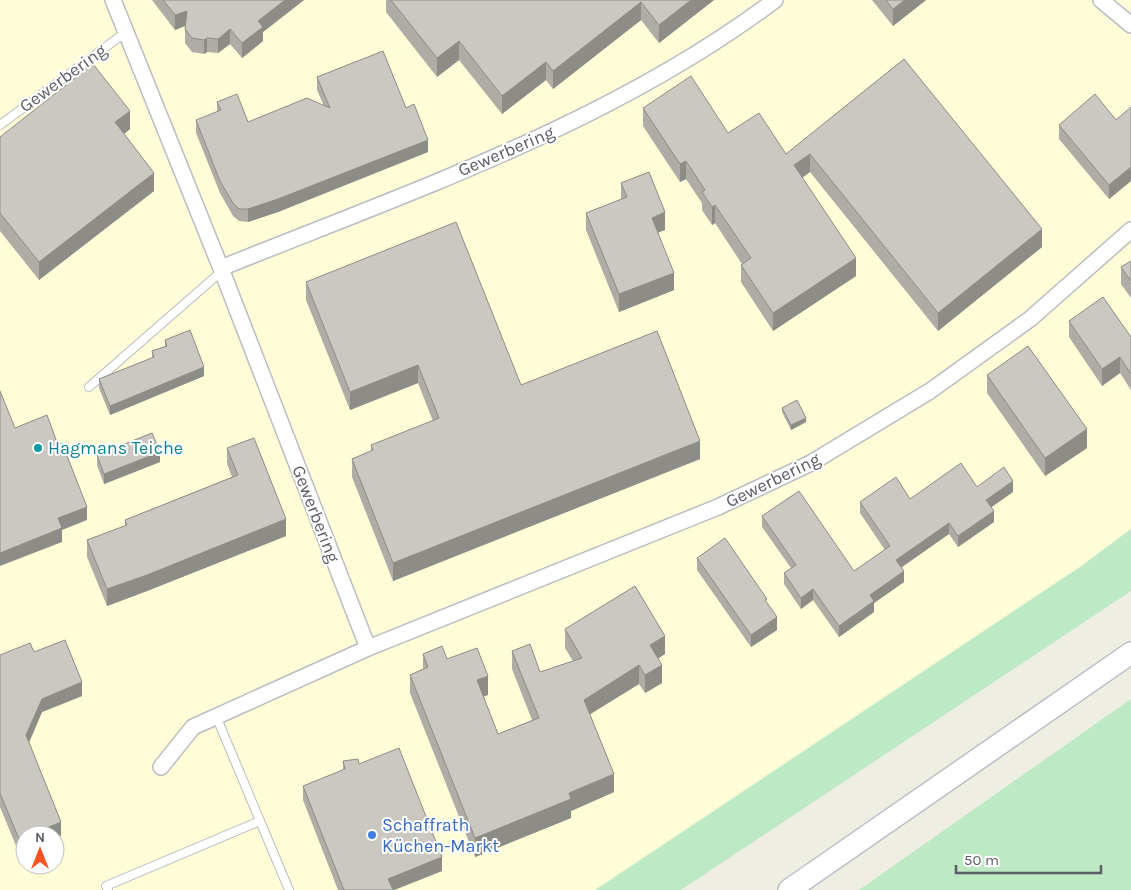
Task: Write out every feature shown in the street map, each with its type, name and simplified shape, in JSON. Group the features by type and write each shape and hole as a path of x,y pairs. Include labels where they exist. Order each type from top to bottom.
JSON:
{"main road":[{"path":"789,890 1131,653"}],"street":[{"name":"Gewerbering","path":"113,0 221,269 368,648"},
{"name":"Gewerbering","path":"221,269 460,171 585,116 657,77 747,21 775,0"},
{"path":"1101,0 1131,25"},
{"name":"Gewerbering","path":"161,767 193,726 368,648 718,507 811,462 930,391 1022,325 1131,230"}],"lane":[{"name":"Gewerbering","path":"0,125 126,32"},
{"path":"89,387 221,269"},
{"path":"216,716 289,890"},
{"path":"108,890 106,886 260,821"}],"shaded area":[{"path":"0,0 1131,0 1131,529 1080,567 595,890 0,890"}],"green space":[{"path":"1131,529 1131,591 681,890 595,890 1080,567"},
{"path":"1131,699 1131,890 859,890"}],"building":[{"path":"163,0 285,0 258,21 263,27 242,43 230,29 218,39 207,38 204,40 192,38 185,29 187,11 175,15"},
{"path":"391,0 691,0 659,25 641,2 553,71 546,62 502,96 459,41 437,58"},
{"path":"886,0 905,0 893,9"},
{"path":"383,51 406,108 414,104 428,140 278,199 248,209 239,209 233,203 220,181 196,120 221,110 217,102 237,94 248,122 307,98 330,108 317,77"},
{"path":"904,59 1042,229 938,313 810,154 794,165 856,258 773,313 741,265 751,258 715,205 712,207 702,192 705,190 686,161 680,164 643,108 691,76 728,133 759,113 786,154"},
{"path":"93,64 130,111 115,122 154,173 39,262 0,213 0,137"},
{"path":"1095,94 1116,120 1131,107 1131,167 1109,185 1059,125"},
{"path":"649,172 665,212 652,218 674,273 619,294 586,213 627,197 621,183"},
{"path":"456,222 521,385 657,331 700,441 393,563 352,459 373,450 371,445 439,418 418,365 350,392 306,282"},
{"path":"1131,261 1131,281 1121,267"},
{"path":"1103,297 1131,337 1131,374 1120,357 1102,369 1069,321"},
{"path":"190,330 204,367 110,406 99,379 154,357 152,351 167,346 165,340"},
{"path":"1028,346 1087,429 1045,458 987,375"},
{"path":"0,391 15,428 47,415 58,445 62,443 87,507 58,518 62,528 0,553"},
{"path":"797,400 806,418 791,425 782,408"},
{"path":"152,433 160,452 104,474 97,455"},
{"path":"254,438 286,519 147,575 107,589 87,540 127,525 125,520 238,475 227,448"},
{"path":"961,463 977,487 1004,467 1013,481 986,500 994,511 958,536 949,523 896,560 904,571 870,595 874,601 839,626 813,589 801,598 784,573 796,565 762,516 799,491 854,571 890,546 860,502 896,477 910,499"},
{"path":"725,538 767,599 765,600 777,617 751,635 697,558"},
{"path":"635,586 665,636 650,645 662,665 645,675 639,665 584,700 614,774 569,793 571,799 475,838 410,675 428,667 423,654 442,646 447,659 477,648 488,676 477,680 498,734 539,718 512,651 530,644 540,672 582,658 565,629"},
{"path":"65,640 82,682 42,699 26,735 61,822 54,825 15,825 15,829 0,793 0,655 30,643 34,652"},
{"name":"Schaffrath Küchen-Markt","path":"399,748 442,857 388,879 393,890 344,890 303,786 345,769 343,761 358,759 359,764"}],"place":[{"name":"Hagmans Teiche","path":"38,448"},
{"name":"Schaffrath Küchen-Markt","path":"372,835"}]}
